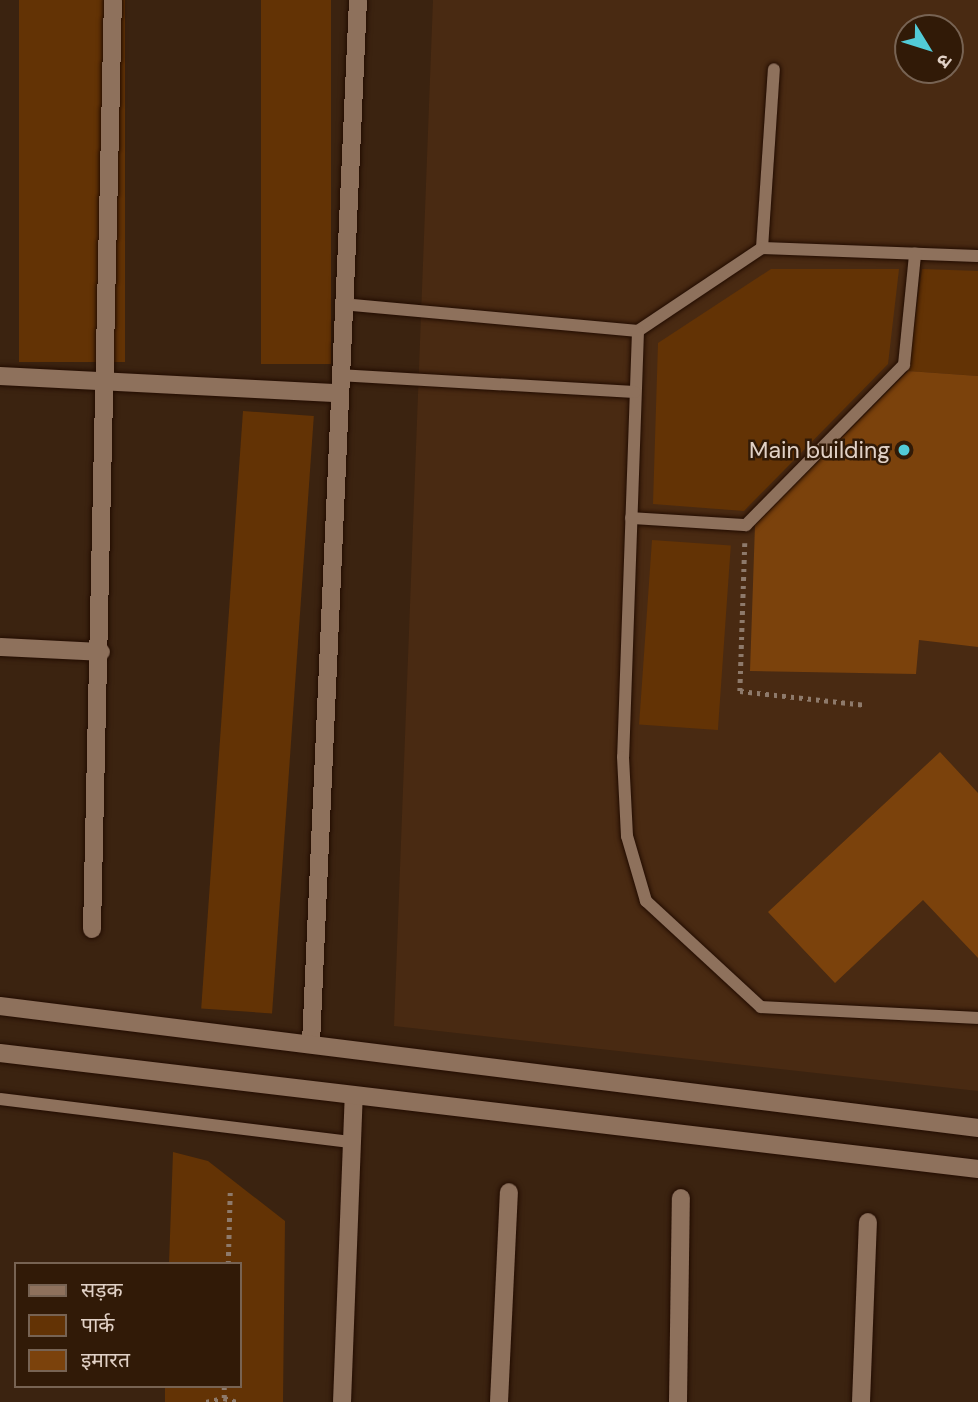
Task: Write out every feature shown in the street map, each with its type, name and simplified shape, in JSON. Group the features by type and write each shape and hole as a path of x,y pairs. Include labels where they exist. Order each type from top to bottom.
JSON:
{"street":[{"path":"92,929 101,652 113,0"},
{"path":"311,1043 338,374 358,0"},
{"path":"0,376 339,393"},
{"path":"0,647 101,652"},
{"path":"0,1006 978,1128"},
{"path":"0,1053 978,1170"},
{"path":"342,1402 354,1096"},
{"path":"499,1402 509,1192"},
{"path":"678,1402 681,1198"},
{"path":"862,1402 868,1222"}],"lane":[{"path":"762,248 774,69"},
{"path":"342,304 638,331 762,248 978,256"},
{"path":"631,518 746,525 904,365 915,254"},
{"path":"638,331 622,757 627,836 646,901 761,1007 978,1018"},
{"path":"338,374 635,392"},
{"path":"0,1099 352,1142"}],"path":[{"path":"746,525 740,691 866,705"},
{"path":"228,1262 230,1191"},
{"path":"224,1388 224,1398"},
{"path":"206,1402 224,1398 237,1402"}],"shaded area":[{"path":"433,0 978,0 978,1091 394,1026"}],"green space":[{"path":"19,0 125,0 125,362 19,362"},
{"path":"261,0 331,0 331,364 261,364"},
{"path":"771,269 899,269 888,364 744,511 653,504 658,343"},
{"path":"922,269 978,271 978,376 908,371"},
{"path":"243,411 314,416 272,1013 201,1009"},
{"path":"652,540 731,546 718,730 639,725"},
{"path":"173,1152 208,1161 285,1221 283,1402 165,1402 165,1388 242,1388 242,1262 169,1262"}],"building":[{"name":"Main building","path":"908,371 978,376 978,647 919,640 916,674 750,671 755,525"},
{"path":"940,752 978,793 978,958 923,900 835,983 768,912"}],"place":[{"name":"Main building","path":"904,450"}]}
